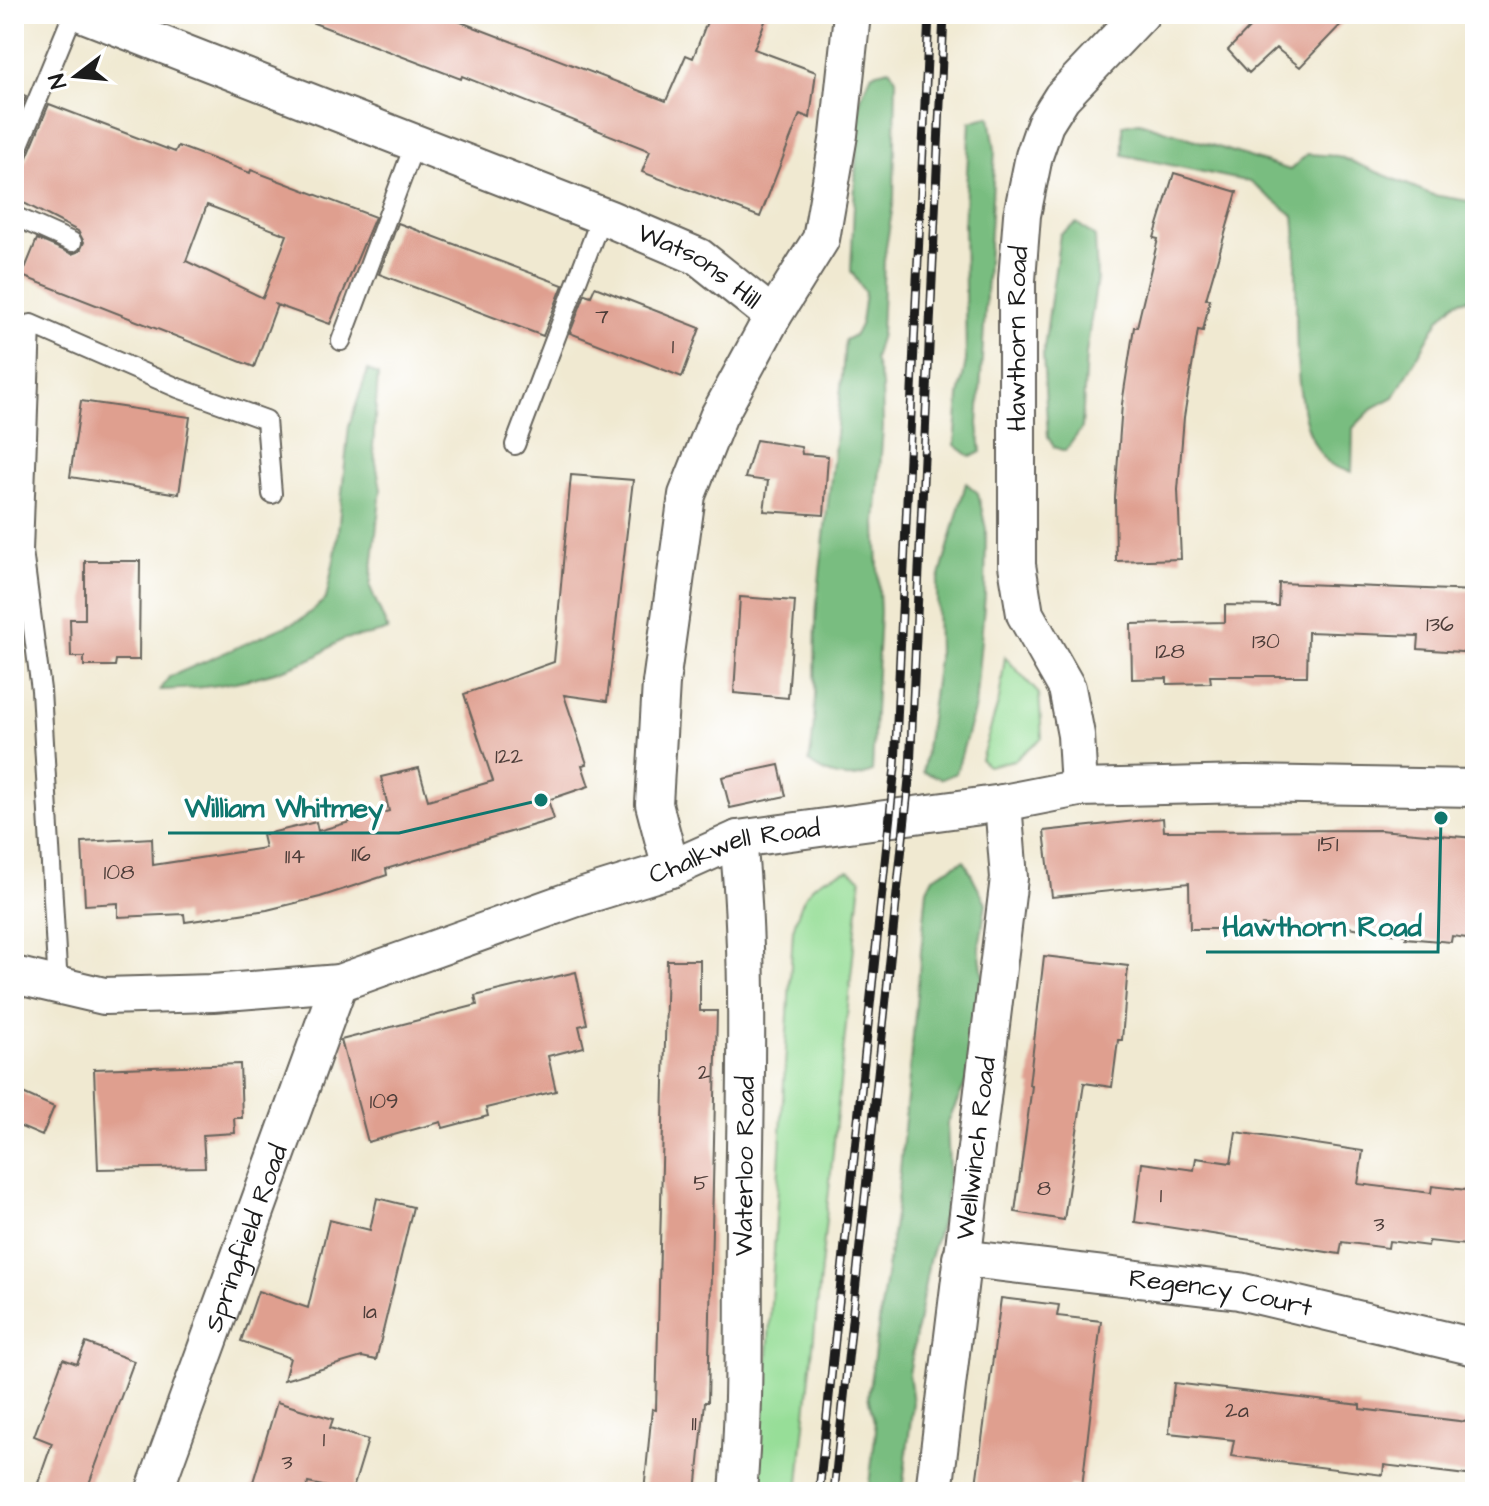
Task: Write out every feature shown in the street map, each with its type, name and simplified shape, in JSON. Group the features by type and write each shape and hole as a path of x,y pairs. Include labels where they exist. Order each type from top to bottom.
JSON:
{"street":[{"name":"Watsons Hill","path":"84,14 602,215 699,257 773,316 718,417 687,495 661,683 654,804 671,869"},
{"path":"773,316 821,239 839,135 852,14"},
{"name":"Hawthorn Road","path":"1079,788 1076,735 1067,688 1025,614 1017,565 1017,280 1022,215 1034,156 1045,124 1062,97 1141,14"},
{"name":"Chalkwell Road","path":"14,975 58,987 120,995 213,993 339,983 574,899 671,869 738,839 1003,803 1079,788 1246,784 1475,788"},
{"name":"Wellwinch Road","path":"934,1492 1009,878 1003,803"},
{"name":"Waterloo Road","path":"738,839 744,892 747,1098 745,1349 738,1492"},
{"name":"Springfield Road","path":"154,1492 339,983"},
{"name":"Regency Court","path":"961,1258 1239,1291 1475,1347"}],"lane":[{"path":"14,157 73,14"},
{"path":"341,341 415,143"},
{"path":"515,445 602,215"},
{"path":"14,216 72,242"},
{"path":"58,987 41,690 19,551 31,324 178,388 266,420 272,494"}],"green space":[{"path":"890,69 896,79 894,199 884,260 881,334 874,359 882,385 883,427 876,523 880,612 872,772 847,777 823,771 809,762 814,722 817,603 845,340 855,335 861,323 865,293 851,271 858,117 861,97 872,73"},
{"path":"990,116 995,150 978,424 981,452 971,457 955,445 966,361 964,222 970,122"},
{"path":"1139,122 1290,170 1307,154 1338,156 1433,195 1475,202 1475,297 1456,302 1440,318 1394,397 1373,408 1353,428 1352,472 1329,463 1314,443 1304,416 1296,347 1294,216 1250,182 1123,155 1123,125"},
{"path":"1077,223 1095,237 1097,279 1086,354 1082,428 1065,451 1054,447 1048,437 1043,355 1060,234"},
{"path":"368,370 378,375 373,447 381,489 370,587 388,630 345,639 313,658 257,677 199,688 160,690 169,677 302,619 326,599 336,550 349,426"},
{"path":"966,483 978,493 986,529 985,595 975,707 956,773 942,779 923,772 938,659 937,587"},
{"path":"1005,657 1039,694 1042,738 1014,760 988,766 981,760 999,700"},
{"path":"964,860 986,903 979,948 983,975 967,1080 947,1124 949,1168 945,1210 929,1261 909,1374 913,1402 902,1492 868,1492 876,1430 868,1396 897,1202 927,889 933,877"},
{"path":"849,870 861,879 798,1492 755,1492 767,1370 793,930 810,890 825,878"}],"building":[{"path":"298,14 440,14 666,101 686,55 693,58 710,14 768,14 754,49 816,72 810,118 800,114 760,217 642,172 650,151 462,76 461,79 298,17"},
{"path":"1243,14 1351,14 1300,67 1276,48 1249,73 1228,50 1253,24"},
{"path":"14,91 26,96 14,126"},
{"path":"49,104 175,152 178,146 375,217 330,324 277,305 254,367 22,276 37,239 72,254 80,251 84,242 78,231 14,198 14,169 25,162","holes":["207,205 287,235 263,298 186,261"]},
{"path":"1174,173 1237,192 1206,299 1210,299 1203,331 1198,330 1184,417 1178,490 1181,559 1116,561 1115,498 1122,404 1134,327 1137,327 1158,239 1154,238"},
{"path":"398,223 563,285 543,336 379,274"},
{"path":"595,287 700,328 682,377 570,333 585,294 591,296"},
{"path":"81,401 190,417 179,494 70,477"},
{"path":"756,440 801,447 802,454 828,456 824,515 764,511 768,481 745,478"},
{"path":"571,475 633,480 607,701 564,695 587,764 582,765 589,786 548,800 554,819 386,869 387,875 320,897 267,910 185,922 184,914 118,917 118,903 85,905 82,842 152,838 153,865 265,848 262,835 316,822 318,831 389,811 381,777 419,768 428,800 493,781 464,694 554,662"},
{"path":"85,561 140,561 139,660 116,660 115,666 84,666 84,657 71,657 70,619 85,619"},
{"path":"1279,583 1475,591 1475,653 1418,649 1419,636 1308,632 1307,676 1210,676 1211,683 1167,684 1167,678 1132,679 1131,624 1225,622 1225,605 1278,606"},
{"path":"740,597 795,601 788,698 734,693"},
{"path":"779,765 786,796 730,808 722,777"},
{"path":"1163,818 1164,831 1379,830 1475,838 1475,939 1452,936 1451,942 1406,938 1407,935 1347,927 1262,925 1263,929 1190,929 1189,883 1052,897 1044,831"},
{"path":"1044,956 1128,966 1122,1040 1118,1040 1112,1087 1084,1083 1064,1220 1015,1212 1032,1086 1029,1085"},
{"path":"667,960 700,960 700,1011 717,1011 708,1402 705,1402 696,1492 644,1492 652,1409 656,1410"},
{"path":"576,972 587,1024 579,1026 584,1047 548,1056 556,1091 486,1108 488,1116 443,1128 441,1122 368,1142 341,1040 477,1005 475,996"},
{"path":"240,1064 242,1118 234,1118 235,1133 203,1135 205,1167 98,1169 94,1069"},
{"path":"14,1089 54,1107 42,1136 14,1124"},
{"path":"1236,1132 1363,1151 1358,1184 1431,1193 1432,1186 1475,1191 1475,1246 1429,1241 1428,1246 1389,1241 1388,1248 1342,1242 1340,1254 1135,1222 1142,1163 1194,1170 1196,1158 1231,1163"},
{"path":"377,1198 413,1207 376,1360 362,1357 284,1380 290,1358 241,1341 258,1291 308,1308 329,1220 370,1230"},
{"path":"1001,1298 1059,1305 1057,1316 1101,1321 1082,1487 1069,1485 1069,1492 975,1492"},
{"path":"86,1343 134,1361 86,1492 61,1492 38,1483 52,1443 34,1436 63,1359 77,1364"},
{"path":"1174,1383 1360,1405 1360,1409 1475,1423 1475,1476 1384,1465 1383,1475 1231,1456 1234,1440 1169,1433"},
{"path":"277,1402 333,1419 330,1428 368,1440 352,1492 308,1483 306,1492 250,1492"}],"railway":[{"path":"819,1492 895,767 929,14"},
{"path":"834,1492 910,770 944,14"}],"place":[{"name":"William Whitmey","path":"541,800"},
{"name":"Hawthorn Road","path":"1441,818"}]}
